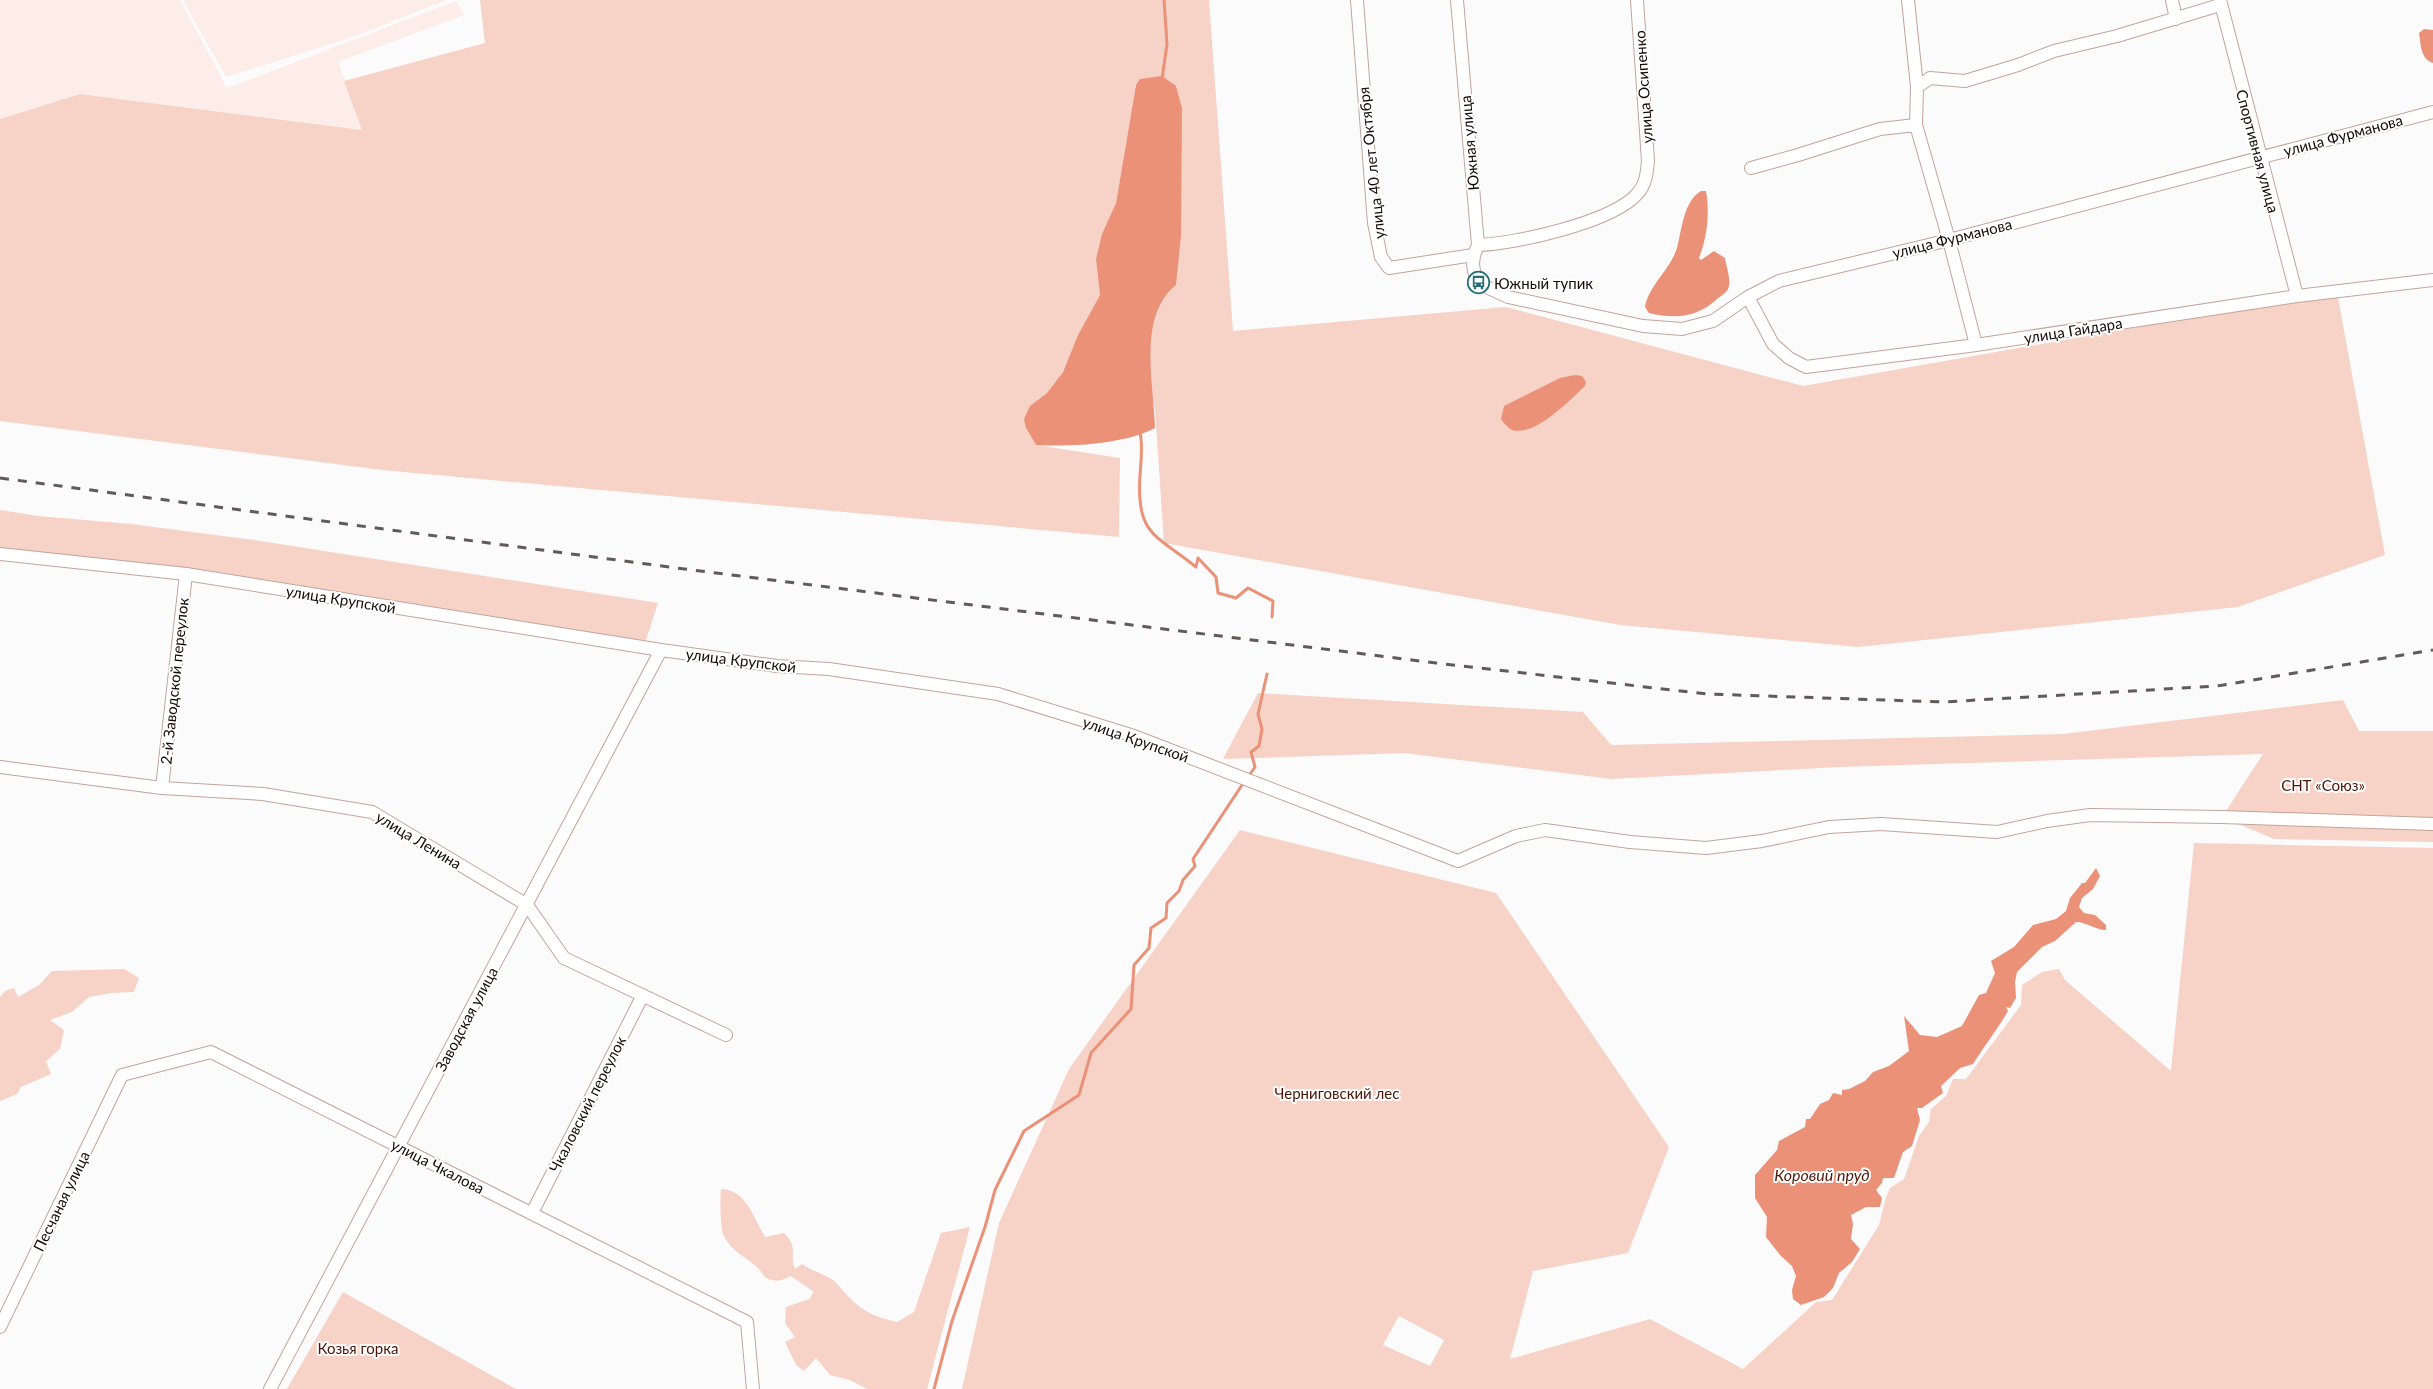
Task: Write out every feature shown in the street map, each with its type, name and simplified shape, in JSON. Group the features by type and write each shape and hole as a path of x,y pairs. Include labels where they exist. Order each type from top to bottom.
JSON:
{"street":[{"name":"улица 40 лет Октября","path":"1357,0 1374,223 1381,257 1388,268 1476,250"},
{"name":"Южная улица","path":"1457,0 1476,250 1472,268 1478,283"},
{"name":"улица Осипенко","path":"1476,250 1535,237 1621,207 1638,193 1647,174 1648,160 1636,0"},
{"path":"1908,0 1917,87 1916,125 1949,240 1976,345"},
{"path":"2172,0 2176,19"},
{"path":"1917,87 1930,78 1965,81 2018,65 2054,51 2176,19 2220,2"},
{"name":"Спортивная улица","path":"2220,2 2259,158 2297,296"},
{"name":"улица Фурманова","path":"1478,283 1508,297 1643,326 1682,329 1713,322 1748,297 1779,281 1949,240 2376,125 2433,112"},
{"path":"1751,168 1798,156 1880,129 1916,125"},
{"name":"улица Гайдара","path":"1748,297 1773,344 1806,367 1976,345 2297,296 2433,280"},
{"name":"улица Крупской","path":"0,554 186,574 660,650 777,666 829,669 998,694 1134,736 1458,861 1516,836 1545,830 1630,842 1706,848 1762,841 1829,827 1881,824 1997,832 2047,821 2090,815 2433,824"},
{"name":"2-й Заводской переулок","path":"162,788 186,574"},
{"name":"Заводская улица","path":"270,1389 660,650"},
{"name":"улица Ленина","path":"0,767 162,788 263,794 372,812 527,905 564,958 726,1035"},
{"name":"Чкаловский переулок","path":"532,1213 643,995"},
{"name":"улица Чкалова","path":"122,1075 211,1052 747,1322 753,1389"},
{"name":"Песчаная улица","path":"0,1327 122,1075"}],"shaded area":[{"path":"0,0 180,0 227,88 456,1 464,15 338,62 363,130 80,94 0,119"},
{"path":"183,0 447,0 350,38 226,77"}],"green space":[{"path":"480,0 1209,0 1233,331 1506,307 1803,386 2337,292 2385,555 2238,607 1858,647 1620,625 1164,543 1155,409 1150,378 1150,343 1158,311 1176,285 1182,108 1176,86 1136,85 1116,203 1102,234 1096,259 1100,295 1078,335 1063,372 1047,393 1030,406 1026,428 1036,445 1120,458 1119,537 382,470 0,421 0,119 80,94 362,130 344,81 485,43"},
{"path":"0,510 38,516 131,524 254,540 658,603 645,643 0,549"},
{"name":"СНТ «Союз»","path":"1258,693 1583,712 1611,745 2063,734 2343,700 2359,731 2433,731 2433,842 2274,839 2222,817 2263,754 1840,767 1611,779 1404,753 1223,759"},
{"name":"Черниговский лес","path":"1240,830 1496,893 1669,1147 1628,1253 1533,1271 1510,1359 1650,1319 1743,1369 1816,1302 1832,1300 1879,1225 1890,1188 1904,1179 1919,1136 1929,1122 1931,1109 1946,1096 1953,1079 1966,1079 2021,1005 2022,985 2042,972 2059,969 2065,980 2171,1071 2194,843 2433,848 2433,1389 962,1389 999,1223 1069,1069","holes":["1399,1316 1444,1340 1430,1366 1383,1345"]},
{"path":"124,969 139,978 134,992 111,993 89,997 72,1012 50,1020 64,1030 60,1049 46,1061 51,1074 21,1087 17,1094 0,1101 0,997 5,991 14,988 18,997 39,985 52,971"},
{"path":"721,1189 730,1190 743,1199 765,1237 784,1233 789,1238 795,1269 802,1264 833,1280 849,1298 867,1312 897,1322 914,1312 941,1233 970,1227 927,1389 867,1389 850,1380 830,1375 816,1358 804,1371 796,1365 785,1342 795,1337 785,1323 786,1307 809,1299 814,1292 791,1276 775,1281 767,1278 727,1242 722,1227"},
{"name":"Козья горка","path":"343,1292 516,1389 287,1389"}],"water":[{"path":"2424,29 2433,30 2433,63 2426,58 2422,51 2419,33"},
{"path":"1162,76 1176,86 1182,108 1181,235 1176,285 1164,299 1156,315 1152,333 1150,352 1155,428 1129,438 1114,441 1081,445 1036,445 1026,428 1024,419 1030,406 1047,393 1063,372 1078,335 1100,295 1096,259 1102,234 1116,203 1136,85 1140,79"},
{"path":"1701,191 1706,191 1708,217 1706,234 1699,258 1701,260 1714,251 1725,258 1729,278 1728,289 1708,306 1693,314 1667,316 1649,313 1645,307 1647,299 1674,256 1690,202"},
{"path":"1575,375 1582,376 1586,382 1585,386 1552,416 1541,423 1521,431 1512,430 1501,419 1504,406 1560,378"},
{"name":"Коровий пруд","path":"2096,868 2100,876 2093,889 2082,898 2079,907 2084,913 2095,915 2106,925 2106,930 2076,922 2055,941 2042,947 2017,972 2015,982 2016,998 2010,1008 2006,1007 2008,1011 2000,1025 1973,1064 1960,1068 1941,1086 1943,1093 1922,1108 1917,1108 1920,1120 1912,1146 1903,1152 1894,1178 1883,1178 1882,1183 1876,1190 1882,1198 1880,1207 1866,1207 1851,1215 1853,1224 1851,1239 1860,1249 1852,1262 1839,1273 1833,1288 1824,1297 1801,1305 1793,1299 1792,1290 1796,1276 1792,1266 1780,1255 1766,1237 1767,1217 1755,1198 1755,1175 1777,1150 1779,1141 1805,1127 1806,1119 1810,1119 1820,1104 1829,1100 1833,1093 1842,1095 1842,1090 1849,1089 1865,1081 1873,1072 1889,1066 1909,1051 1904,1016 1920,1035 1937,1037 1962,1026 1979,995 1986,993 1995,973 1991,961 2014,947 2033,925 2056,919 2066,911 2070,898 2082,883 2085,883"}],"waterway":[{"path":"1162,79 1167,44 1164,0"},
{"path":"1140,432 1142,448 1140,475 1141,510 1145,522 1151,531 1196,567 1198,558 1216,577 1218,593 1236,598 1248,588 1273,601 1272,617"},
{"path":"1248,777 1255,767 1251,752 1259,746 1262,729 1258,714 1267,674"},
{"path":"934,1389 952,1321 985,1227 995,1190 1024,1131 1079,1095 1091,1053 1131,1009 1134,965 1149,948 1151,928 1166,918 1167,903 1179,891 1183,880 1195,866 1193,859 1244,782"}],"railway":[{"path":"0,478 692,570 1436,663 1707,694 1943,702 2217,686 2433,650"}],"place":[{"name":"Южный тупик","path":"1478,283"}]}
